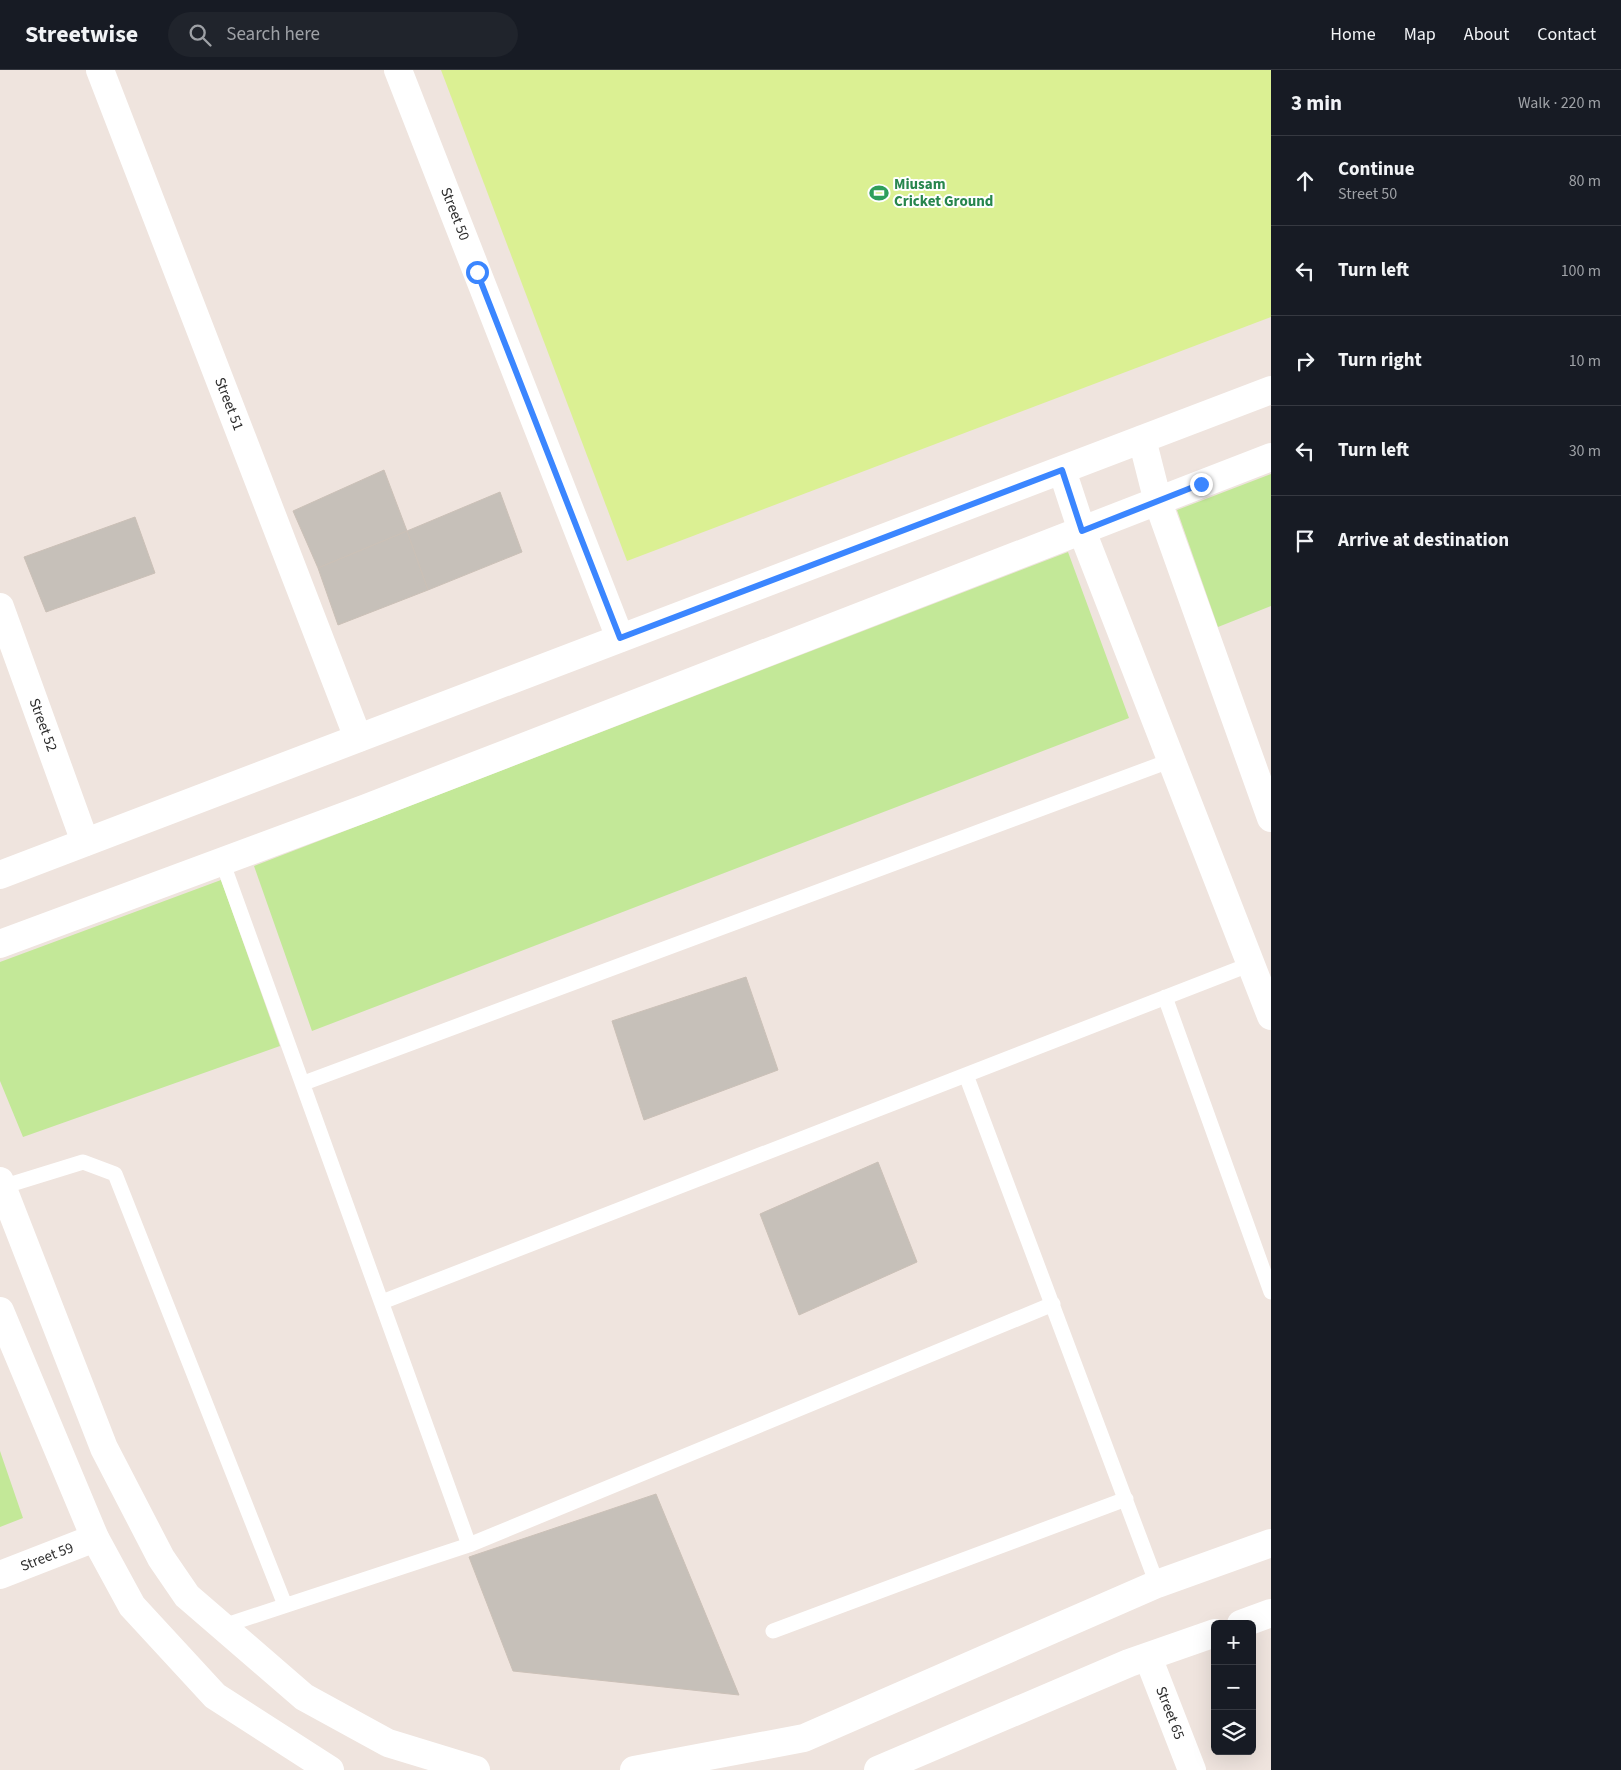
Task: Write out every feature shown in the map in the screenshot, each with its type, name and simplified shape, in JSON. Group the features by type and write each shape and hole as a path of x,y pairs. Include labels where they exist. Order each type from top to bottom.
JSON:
{"street":[{"name":"Street 51","path":"100,70 358,738"},
{"name":"Street 50","path":"398,70 620,638"},
{"path":"0,875 1271,390"},
{"path":"1142,439 1158,502 1271,818"},
{"path":"0,944 222,861 1271,457"},
{"path":"1062,470 1082,531 1271,1016"},
{"name":"Street 52","path":"0,607 86,842"},
{"path":"1,1184 104,1448 161,1558 187,1596 220,1627 304,1698 388,1742 476,1770"},
{"path":"0,1311 95,1538 132,1606 215,1696 330,1770"},
{"name":"Street 59","path":"0,1575 95,1538"},
{"path":"634,1770 804,1738 1158,1584 1271,1543"},
{"path":"1252,1620 1271,1613"},
{"path":"878,1770 1148,1657 1211,1634"},
{"name":"Street 65","path":"1148,1657 1192,1770"}],"lane":[{"path":"304,1083 1172,760"},
{"path":"222,861 304,1083 469,1545"},
{"path":"382,1302 1251,964"},
{"path":"1165,997 1271,1290"},
{"path":"966,1075 1158,1584"},
{"path":"1,1184 84,1162 115,1174 285,1605"},
{"path":"220,1627 469,1545 1053,1304"},
{"path":"773,1631 1126,1499"}],"green space":[{"name":"Miusam Cricket Ground","path":"441,70 1271,70 1271,317 627,561"},
{"path":"1271,474 1271,606 1218,627 1177,510"},
{"path":"1068,552 1129,718 312,1031 254,866"},
{"path":"221,880 280,1046 23,1137 0,1081 0,962"},
{"path":"0,1451 23,1518 0,1527"}],"building":[{"path":"384,470 407,531 318,568 293,511"},
{"path":"500,492 522,552 428,590 407,531"},
{"path":"135,517 155,573 46,612 24,557"},
{"path":"407,531 428,590 338,625 318,568"},
{"path":"746,977 778,1070 644,1120 612,1021"},
{"path":"878,1162 917,1262 799,1315 760,1214"},
{"path":"656,1494 739,1695 513,1671 469,1557"}],"place":[{"name":"Miusam Cricket Ground","path":"879,193"}],"route":[{"path":"477,272 620,638 1062,470 1082,531 1201,484"}]}
